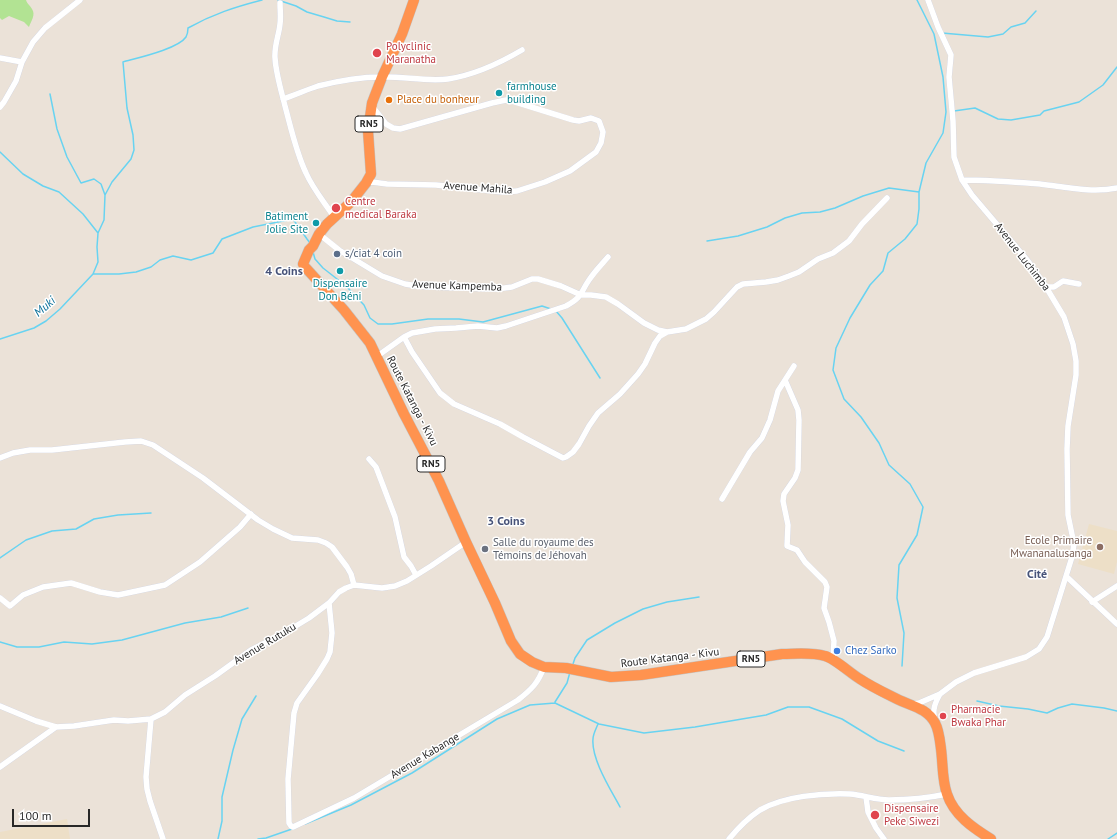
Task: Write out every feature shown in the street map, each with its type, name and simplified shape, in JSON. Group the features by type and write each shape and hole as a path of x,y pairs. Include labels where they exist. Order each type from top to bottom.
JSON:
{"highway":[{"name":"Route Katanga - Kivu","path":"414,0 402,34 375,93 368,131 371,174 351,202 334,217 319,234 303,264 344,310 370,343 404,414 439,481 511,641 520,654 532,662 544,667 566,668 611,677 654,673 782,654 815,654 826,656 875,688 903,702 912,704"},
{"name":"RN5","path":"912,704 922,709 936,724"},
{"path":"936,724 947,794 953,807 971,826 991,839"}],"street":[{"path":"0,107 16,81 22,62 33,42 45,28 80,0"},
{"name":"Avenue Luchimba","path":"912,704 919,703 940,694 956,682 974,672 1026,657 1039,649 1047,637 1072,557 1074,544 1068,515 1067,449 1068,426 1076,375 1076,361 1073,344 1064,317 1046,287 1023,255 972,195 962,180 954,157 953,121 949,77 951,55 928,0"},
{"path":"280,3 280,25 274,55 275,68 283,100 295,146 306,173 334,217"},
{"path":"283,100 317,87 339,82 382,77 432,80 448,79 482,68 522,50"},
{"path":"0,58 22,62"},
{"name":"Avenue Mahila","path":"366,183 436,185 503,192 518,191 545,182 570,171 596,152 601,143 603,132 599,121 592,118 579,121 573,120 541,109 506,100 400,129 392,128 386,124 372,106"},
{"path":"962,180 1024,183 1086,190 1117,188"},
{"path":"404,337 412,352 440,392 454,404 500,424 562,458 566,457 579,444 598,413 629,385 645,364 660,336 667,332 686,329 706,319 738,286 783,278 799,272 818,259 833,253 850,241 862,224 888,198"},
{"name":"Avenue Kampemba","path":"319,234 339,250 382,276 405,284 433,287 497,289 512,287 532,279 538,279 562,286 581,295"},
{"path":"376,357 412,333 435,329 478,326 497,328 566,306 575,301 581,295 588,281 608,257"},
{"path":"1046,287 1054,287 1063,281 1079,284"},
{"path":"581,295 606,297 644,323 658,330 667,332"},
{"path":"722,499 750,452 762,438 770,420 778,391 794,366"},
{"path":"785,380 798,410 799,420 798,470 795,478 784,494 783,501 788,525 786,545 797,550 805,562 825,582 827,586 824,608 834,641 833,660"},
{"path":"0,458 13,453 30,450 141,441 153,445 203,478 251,514 274,529 292,538 318,540 332,547 351,574 354,586 382,588 395,586 407,581 466,542"},
{"path":"369,459 376,467 395,516 404,557 412,566 416,575"},
{"path":"0,598 10,606 23,595 43,587 71,583 100,592 118,595 165,585 200,562 240,527 251,514"},
{"path":"1066,577 1117,624"},
{"name":"Avenue Rutuku","path":"56,727 114,720 128,721 151,719 165,712 185,695 252,650 309,618 329,603 339,592 354,586"},
{"path":"1092,602 1117,586"},
{"name":"Avenue Kabange","path":"329,603 332,633 330,652 327,660 298,703 294,713 288,779 289,823 293,827 354,798 518,700 531,690 537,683 544,667"},
{"path":"936,724 933,714 934,707 940,694"},
{"path":"0,706 25,717 56,727"},
{"path":"151,719 146,777 147,789 164,839"},
{"path":"0,767 56,727"},
{"path":"729,839 749,818 761,810 779,802 822,795 850,794 888,800 907,800 947,794"},
{"path":"866,797 868,812 876,828 884,839"}],"shaded area":[{"name":"Ecole Primaire Mwananalusanga","path":"1089,524 1117,531 1117,562 1114,574 1078,564"},
{"path":"67,819 70,839 0,839 0,832"}],"green space":[{"path":"0,0 26,0 34,14 29,27 24,22 9,16 2,20 0,18"}],"waterway":[{"name":"Muki","path":"0,339 34,328 46,321 60,309 93,274 98,262 98,233 104,220 105,195 112,182 131,159 134,150 133,135 127,108 123,62 175,45 186,37 188,28 197,23 224,11 262,0"},
{"path":"278,0 296,6 307,12 337,21 350,22"},
{"path":"902,666 904,633 897,598 899,565 917,535 923,507 910,484 889,465 879,443 861,417 844,399 833,370 836,348 850,318 870,285 883,271 888,253 905,239 917,224 919,192 926,163 943,133 946,112 943,77 934,34 917,0"},
{"path":"942,33 988,37 1003,34 1011,27 1025,23 1036,11"},
{"path":"954,111 975,108 998,119 1011,120 1040,115 1044,111 1079,102 1103,85 1117,67"},
{"path":"50,94 57,129 67,157 81,183 94,179 101,184 105,195"},
{"path":"0,152 23,174 43,186 59,192 83,214 98,233"},
{"path":"707,241 738,236 767,227 785,218 802,213 820,212 835,208 863,196 889,188 919,192"},
{"path":"93,274 119,274 136,272 151,267 160,260 173,256 191,260 213,253 222,239 253,227 293,219 310,243"},
{"path":"313,252 315,259 323,268 346,286 364,305 370,318 378,324 392,324 428,319 459,319 483,322 542,306 551,309"},
{"path":"556,311 600,378"},
{"path":"0,558 26,540 52,531 76,529 94,519 118,515 151,513"},
{"path":"573,664 575,658 587,640 615,623 643,609 667,602 699,597"},
{"path":"0,642 17,647 39,647 64,642 92,644 122,640 185,623 221,617 248,608"},
{"path":"555,702 567,683 570,672"},
{"path":"218,839 222,821 222,797 233,750 242,719 256,696"},
{"path":"977,701 999,706 1028,709 1047,713 1072,704 1117,711"},
{"path":"305,824 351,805 412,773 497,719 530,705 555,703 599,724 644,733 695,727 766,715 788,707 809,707 842,719 878,741 904,751"},
{"path":"598,724 593,737 595,756 602,774 620,807"},
{"path":"258,839 266,838 292,829"},
{"path":"1108,839 1117,833"}],"place":[{"name":"Polyclinic Maranatha","path":"377,53"},
{"name":"farmhouse building","path":"499,93"},
{"name":"Place du bonheur","path":"389,100"},
{"name":"Centre medical Baraka","path":"336,208"},
{"name":"Batiment Jolie Site","path":"316,223"},
{"name":"s/ciat 4 coin","path":"337,254"},
{"name":"Dispensaire Don Béni","path":"340,271"},
{"name":"Ecole Primaire Mwananalusanga","path":"1100,547"},
{"name":"Salle du royaume des Témoins de Jéhovah","path":"485,549"},
{"name":"Chez Sarko","path":"837,651"},
{"name":"Pharmacie Bwaka Phar","path":"943,716"},
{"name":"Dispensaire Peke Siwezi","path":"875,815"}],"district":[{"name":"4 Coins","path":"284,272"},
{"name":"3 Coins","path":"506,522"},
{"name":"Cité","path":"1037,575"}]}
